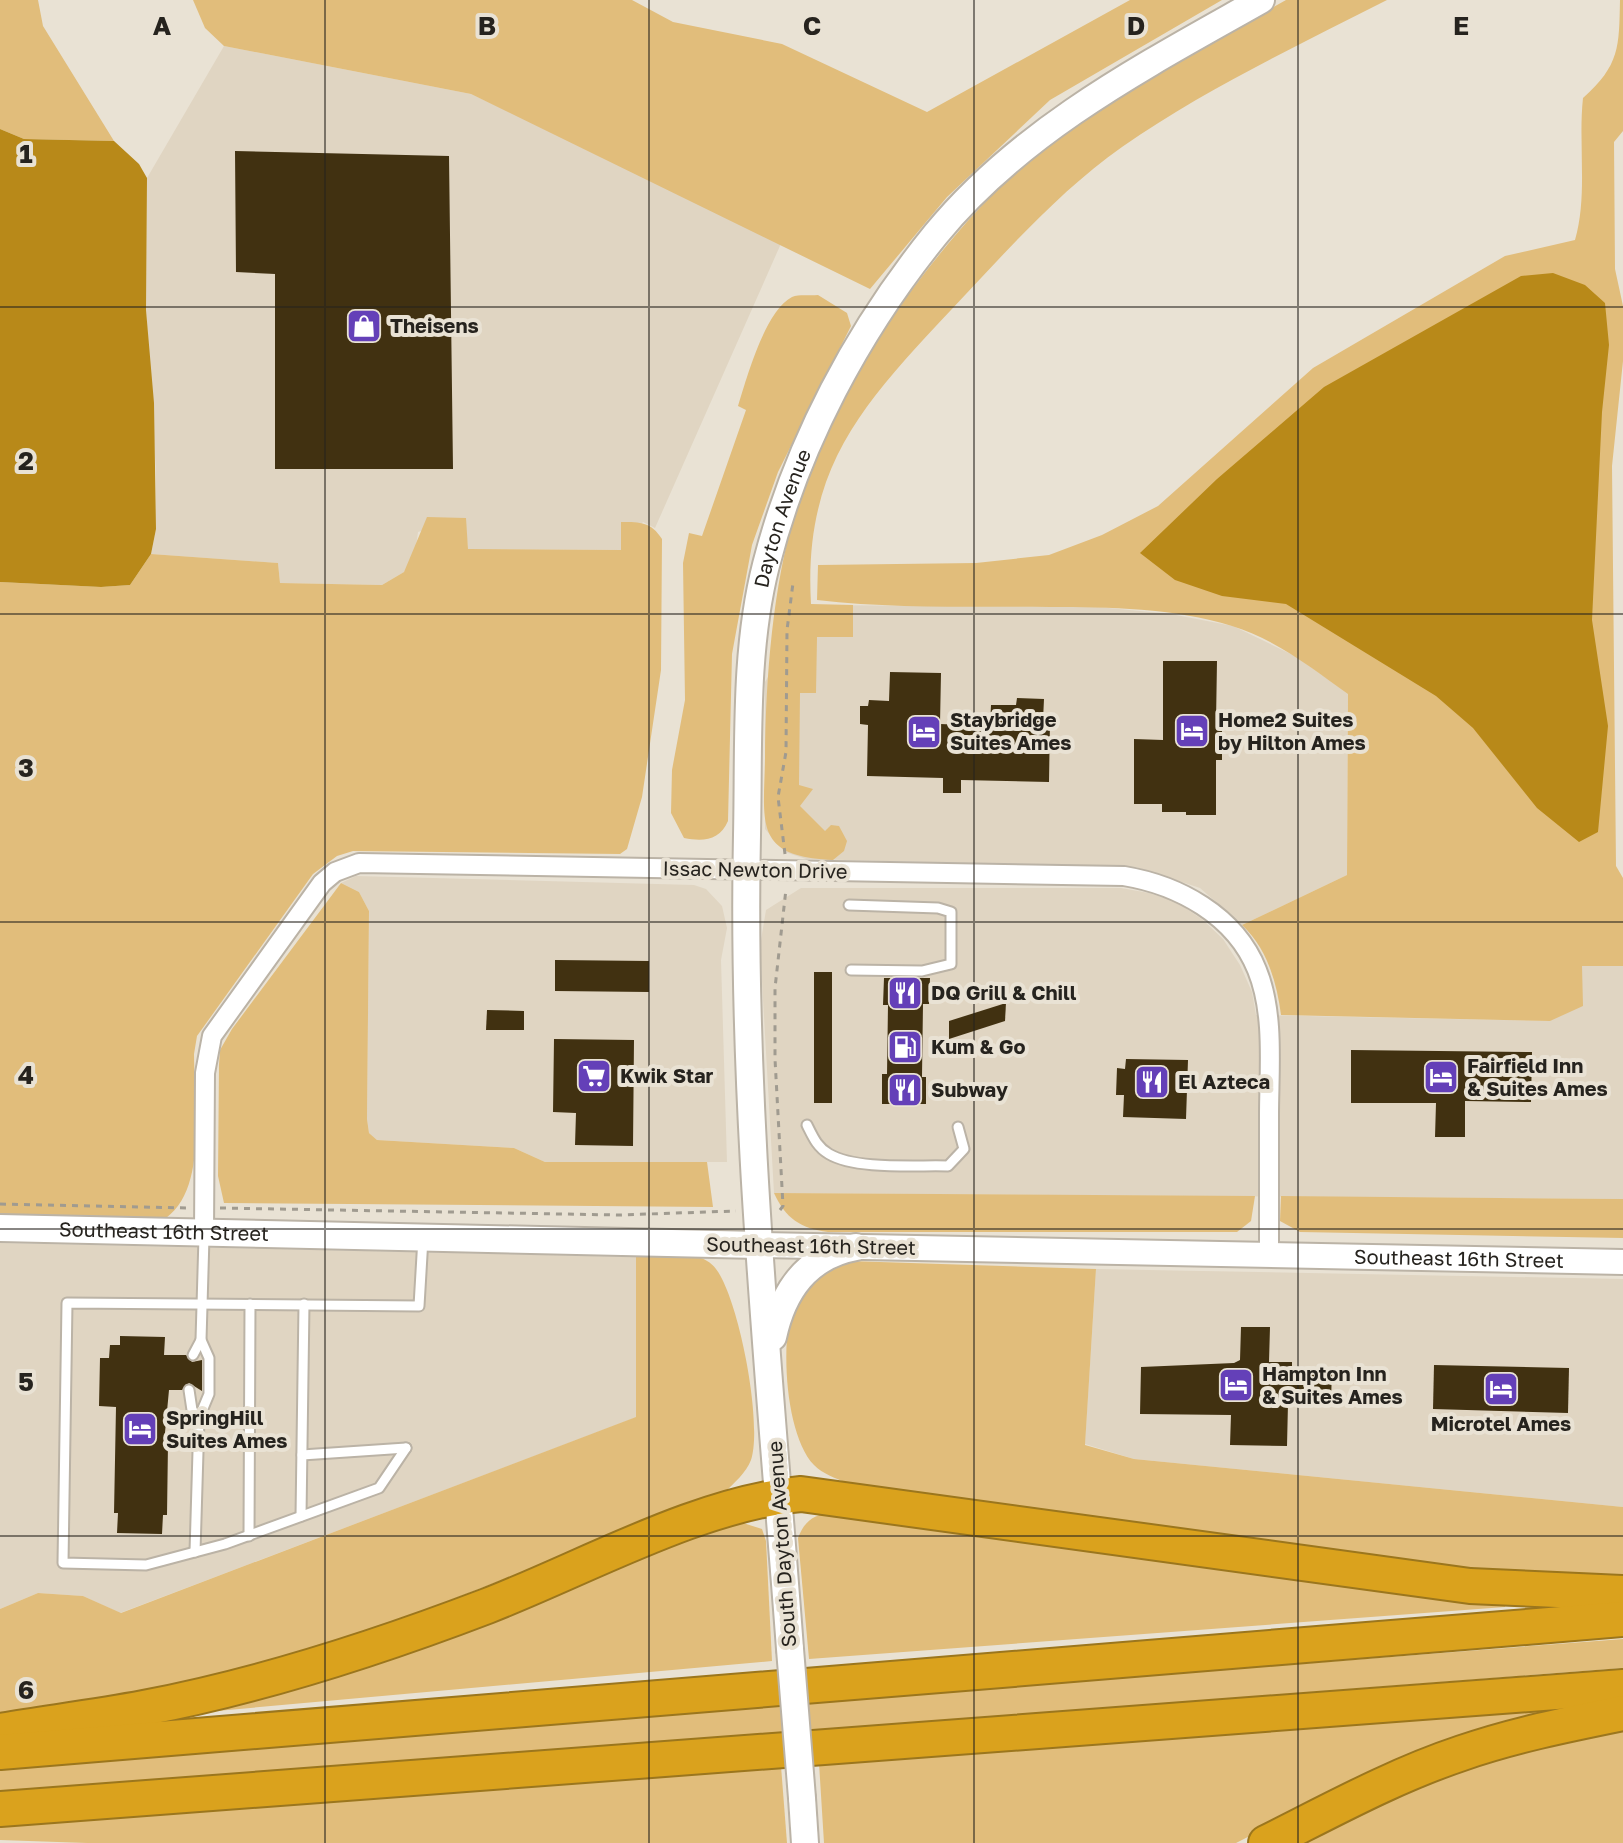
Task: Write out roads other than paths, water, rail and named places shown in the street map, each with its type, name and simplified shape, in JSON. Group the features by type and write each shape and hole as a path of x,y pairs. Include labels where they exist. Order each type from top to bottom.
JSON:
{"highway":[{"path":"0,1731 145,1708 253,1682 345,1655 486,1606 705,1517 741,1504 779,1496 817,1496 1470,1586 1623,1593"},
{"path":"0,1752 1623,1619"},
{"path":"0,1809 1623,1687"},
{"path":"1266,1843 1390,1781 1462,1753 1535,1731 1623,1713"}],"main road":[{"name":"Dayton Avenue","path":"759,1245 750,1101 746,871 753,655 765,569 791,483 827,403 875,317 938,231 991,177 1064,118 1139,69 1261,0"},
{"name":"Southeast 16th Street","path":"0,1228 759,1245"},
{"name":"South Dayton Avenue","path":"759,1245 805,1843"},
{"path":"769,1368 782,1306 799,1277 823,1257 856,1247"}],"street":[{"name":"Issac Newton Drive","path":"204,1233 205,1073 212,1036 322,883 335,872 359,863 1124,876 1159,882 1206,908 1244,946 1258,970 1269,1045 1269,1256"},
{"name":"Southeast 16th Street","path":"759,1245 1623,1262"}],"lane":[{"path":"849,905 938,908 951,912 951,964 922,971 851,970"},
{"path":"807,1125 815,1143 831,1155 856,1162 948,1166 964,1149 958,1127"},
{"path":"195,1552 199,1418 209,1394 209,1358 201,1340 204,1233"},
{"path":"302,1455 406,1448 379,1488 249,1536 146,1565 63,1563 67,1303 419,1306 423,1238"},
{"path":"249,1536 250,1304"},
{"path":"301,1516 304,1304"},
{"path":"193,1355 201,1340"},
{"path":"189,1390 192,1410 199,1418"}],"place":[{"name":"Theisens","path":"364,326"},
{"name":"Home2 Suites by Hilton Ames","path":"1192,731"},
{"name":"Staybridge Suites Ames","path":"924,732"},
{"name":"DQ Grill & Chill","path":"905,993"},
{"name":"Kum & Go","path":"905,1047"},
{"name":"Kwik Star","path":"594,1076"},
{"name":"Fairfield Inn & Suites Ames","path":"1441,1077"},
{"name":"El Azteca","path":"1152,1082"},
{"name":"Subway","path":"905,1090"},
{"name":"Hampton Inn & Suites Ames","path":"1236,1385"},
{"name":"Microtel Ames","path":"1501,1389"},
{"name":"SpringHill Suites Ames","path":"140,1429"}]}
